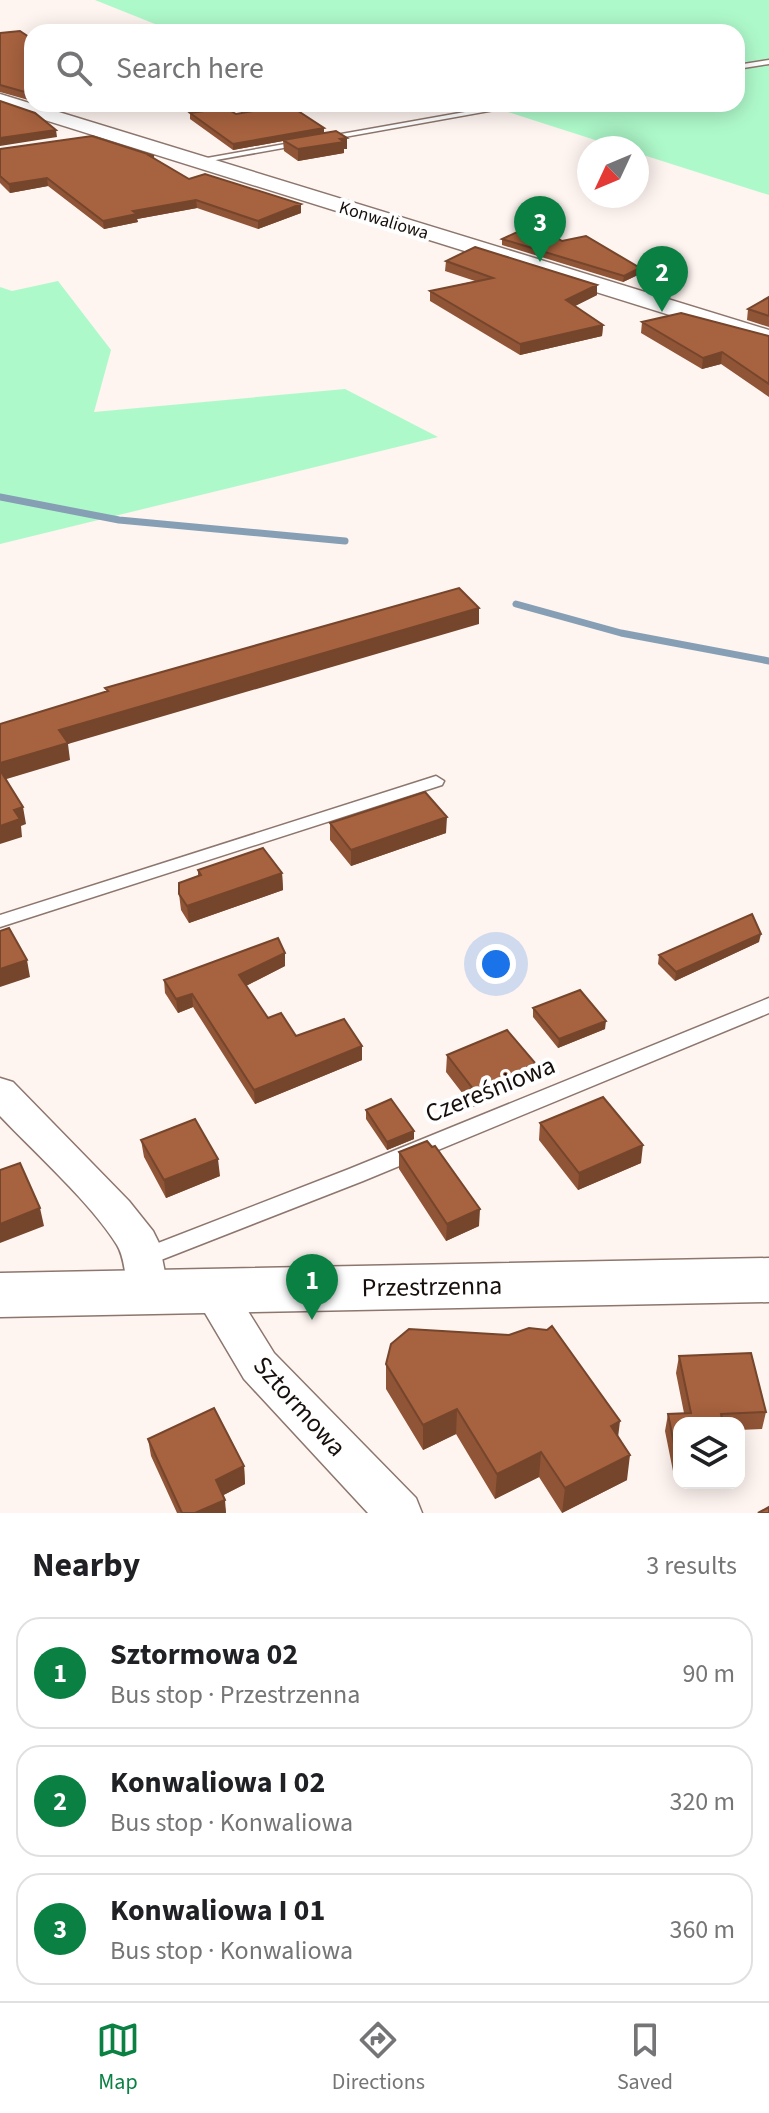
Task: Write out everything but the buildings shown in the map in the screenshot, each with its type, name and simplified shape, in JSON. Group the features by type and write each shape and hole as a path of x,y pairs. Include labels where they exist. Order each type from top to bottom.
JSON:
{"street":[{"name":"Konwaliowa","path":"0,100 24,108"},
{"name":"Konwaliowa","path":"38,112 769,338"},
{"path":"0,1092 115,1212 139,1243 146,1275"},
{"name":"Przestrzenna","path":"0,1295 146,1275 213,1291 769,1280"},
{"name":"Sztormowa","path":"213,1291 259,1366 399,1513"}],"lane":[{"path":"745,66 769,62"},
{"path":"194,161 478,112"},
{"path":"82,139 111,135"},
{"path":"0,921 436,781"},
{"name":"Czereśniowa","path":"146,1275 356,1175 769,1005"}],"green space":[{"path":"95,0 769,0 769,195 649,157 649,136 583,136 508,112 745,112 745,24 155,24"},
{"path":"58,281 111,350 94,412 345,389 438,437 0,544 0,287 12,291"}],"waterway":[{"path":"0,497 119,520 345,541"},
{"path":"516,604 621,633 769,661"}],"place":[{"name":"Konwaliowa I 01","path":"540,262"},
{"name":"Konwaliowa I 02","path":"662,312"},
{"name":"Sztormowa 02","path":"312,1320"}]}
